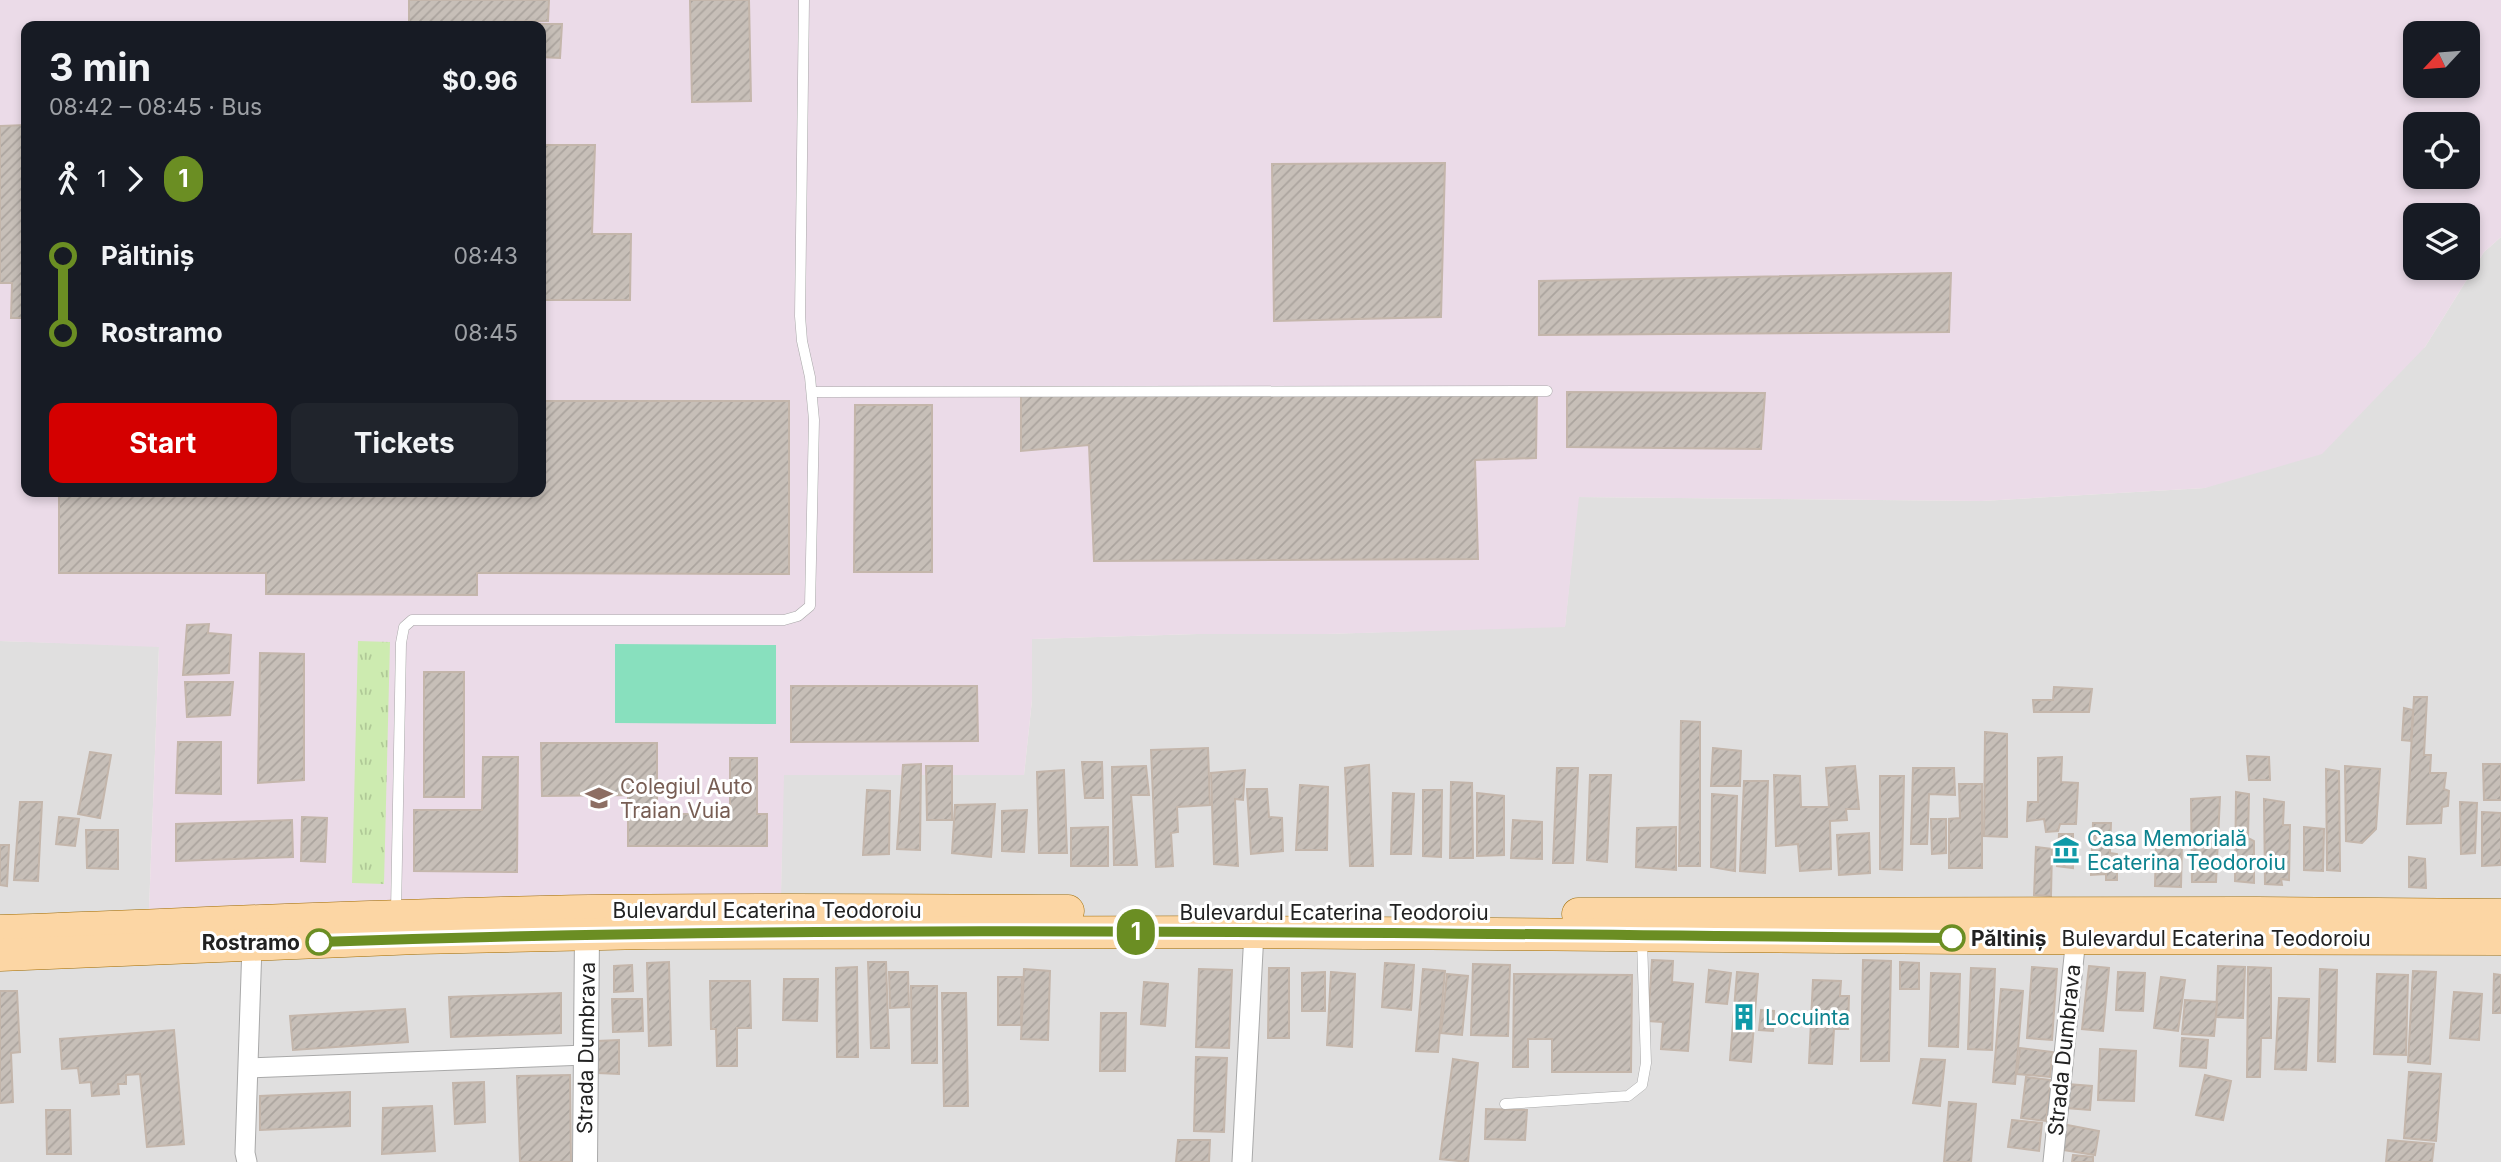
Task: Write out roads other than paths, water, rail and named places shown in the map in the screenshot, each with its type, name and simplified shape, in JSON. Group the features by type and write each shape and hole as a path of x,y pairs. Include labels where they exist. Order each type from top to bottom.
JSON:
{"main road":[{"name":"Bulevardul Ecaterina Teodoroiu","path":"587,923 787,909 1569,914 2076,925 2501,939"},
{"name":"Bulevardul Ecaterina Teodoroiu","path":"0,932 587,923 1642,936 2501,915"},
{"name":"Bulevardul Ecaterina Teodoroiu","path":"0,955 252,945 395,928"}],"street":[{"name":"Strada Dumbrava","path":"585,1162 587,923"},
{"name":"Strada Dumbrava","path":"2053,1162 2076,925"},
{"path":"1242,1162 1254,932"},
{"path":"247,1162 245,1153 252,945"},
{"path":"249,1068 586,1055"}],"lane":[{"path":"395,928 401,643 404,626 412,620 784,620 798,617 810,606 814,420 800,316 804,0"},
{"path":"811,392 1547,391"},
{"path":"1505,1104 1628,1096 1642,1085 1646,1063 1642,936"}],"place":[{"name":"Colegiul Auto Traian Vuia","path":"599,798"},
{"name":"Casa Memorială Ecaterina Teodoroiu","path":"2066,850"},
{"name":"Păltiniș","path":"1952,938"},
{"name":"Rostramo","path":"319,942"},
{"name":"Locuinta","path":"1744,1017"}]}
